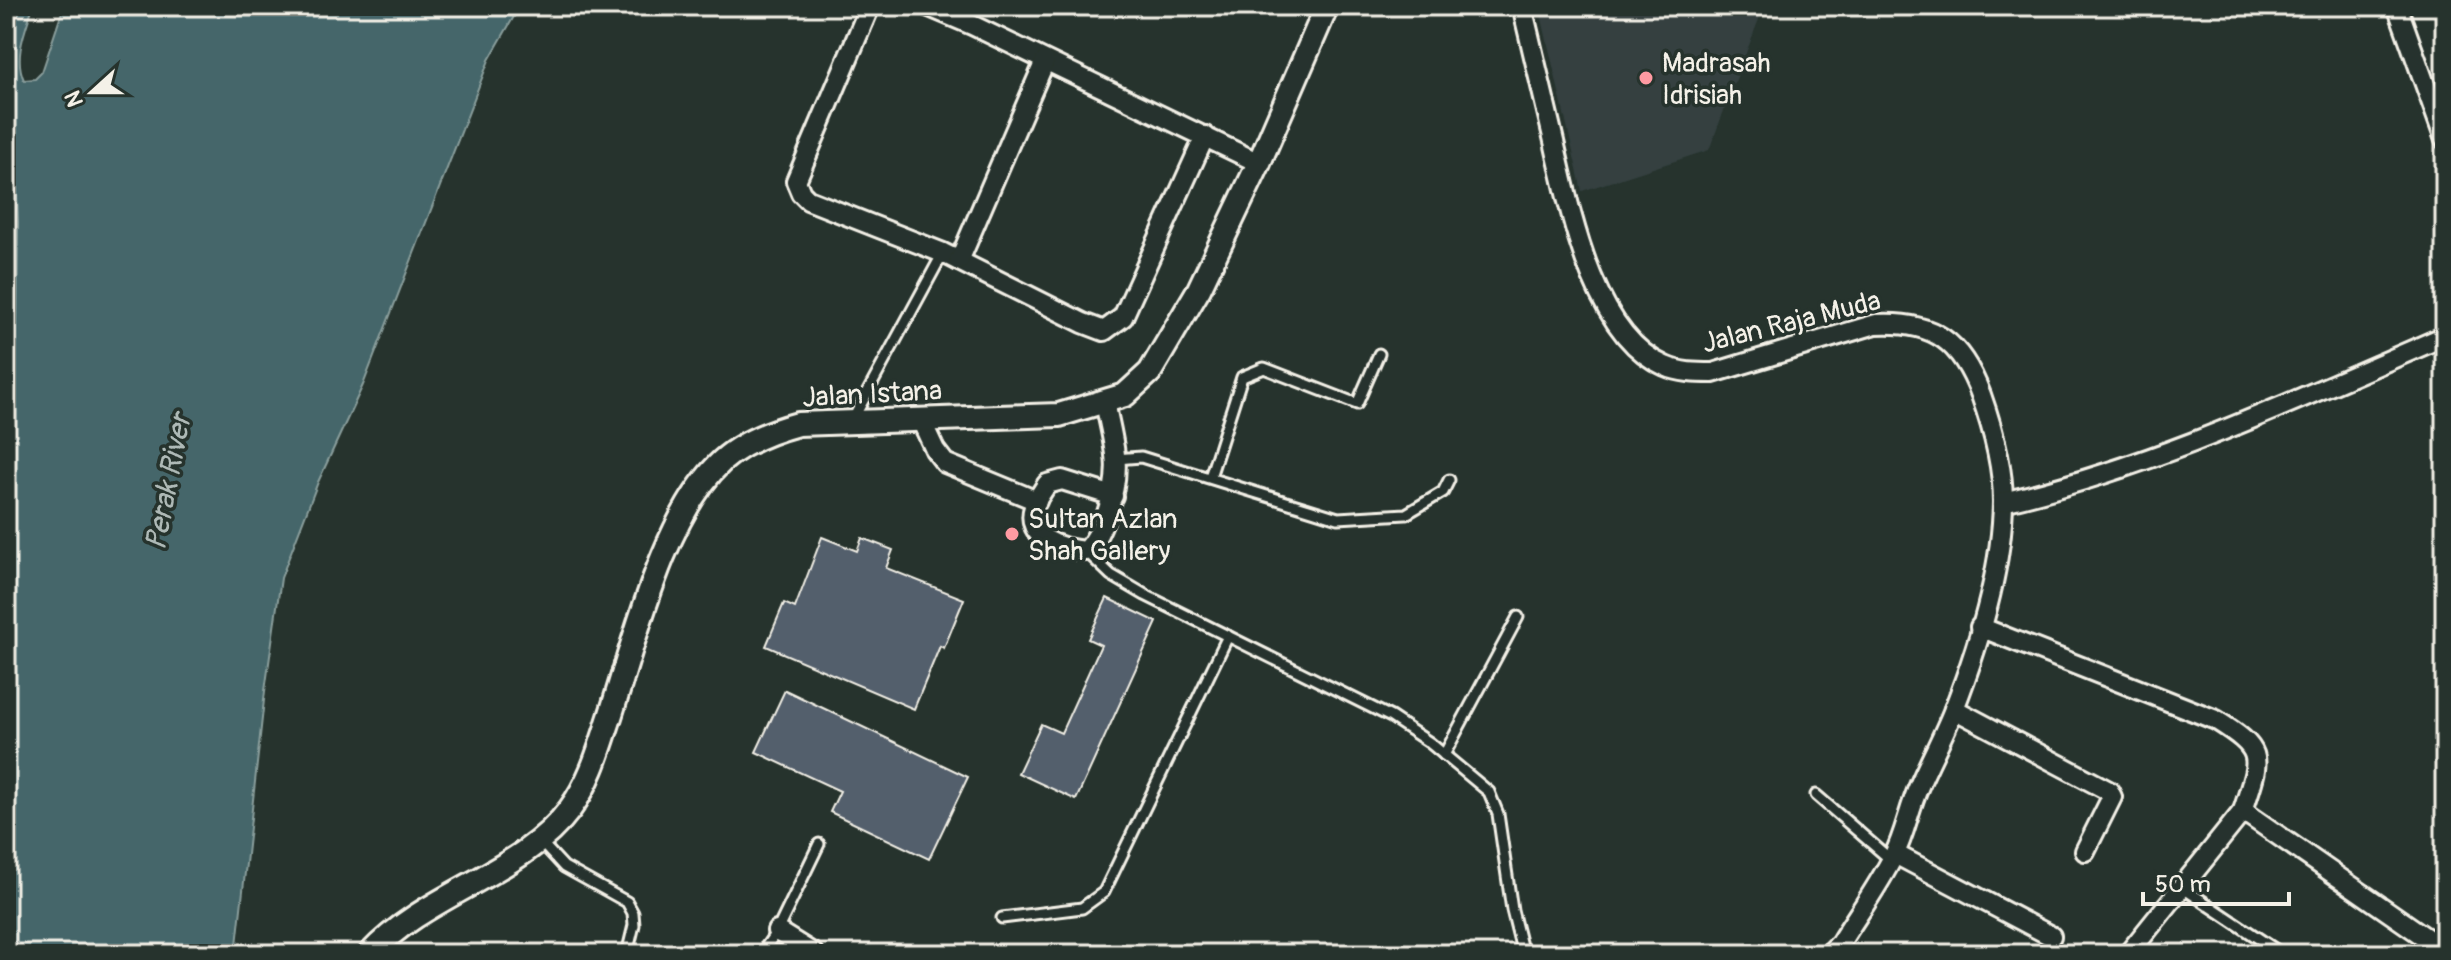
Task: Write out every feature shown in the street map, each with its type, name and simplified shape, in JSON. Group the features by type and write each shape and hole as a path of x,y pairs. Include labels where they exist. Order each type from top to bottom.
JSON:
{"street":[{"path":"870,6 796,181 801,193 808,200 951,257 1083,323 1104,331 1123,317 1205,136"},
{"path":"927,6 1259,163"},
{"name":"Jalan Istana","path":"370,954 419,912 550,834 571,807 592,772 662,560 680,519 703,482 724,459 772,431 798,424 1059,415 1125,395 1150,372 1199,289 1259,163 1327,6"},
{"name":"Jalan Raja Muda","path":"1522,6 1578,243 1607,308 1626,335 1664,366 1690,373 1713,373 1876,324 1898,323 1937,334 1955,346 1977,386 1999,459 2003,502 1997,554 1980,627 1954,709 1917,789 1893,857 1840,943 1829,954"},
{"path":"2397,6 2445,140"},
{"path":"951,257 1045,61"},
{"path":"2003,502 2181,449 2445,336"},
{"path":"1105,402 1117,474 1113,496 1097,539 1086,551 1068,550 1041,538 1032,525 1037,501 1047,484 1062,480 1113,496"},
{"path":"921,420 945,463 964,474 1037,501"},
{"path":"1980,627 2216,720 2245,738 2255,753 2255,772 2243,811 2128,954"},
{"path":"1954,709 2109,791 2112,797 2109,806 2085,851"},
{"path":"2243,811 2445,951"},
{"path":"1893,857 2051,936"},
{"path":"777,931 814,954"}],"lane":[{"path":"852,421 951,257"},
{"path":"1210,477 1242,377 1264,368 1357,404 1379,354"},
{"path":"1116,459 1141,457 1338,518 1406,514 1443,492 1449,480"},
{"path":"1086,551 1111,575 1145,595 1391,717 1489,792 1498,814 1512,910 1523,954"},
{"path":"1444,755 1518,617"},
{"path":"1002,918 1082,908 1104,892 1228,636"},
{"path":"1816,795 1893,857"},
{"path":"539,840 564,867 627,902 633,913 634,925 627,954"},
{"path":"761,954 777,931 819,844"},
{"path":"2183,888 2282,954"}],"shaded area":[{"name":"Madrasah Idrisiah","path":"1539,6 1764,6 1709,150 1582,191"}],"water":[{"name":"Perak River","path":"9,6 33,6 20,53 24,80 35,79 42,72 64,6 520,6 489,60 363,385 318,482 281,578 265,691 236,954 6,954 6,484 17,332 18,222"}],"building":[{"path":"822,537 857,551 862,538 893,550 886,568 964,599 944,648 940,646 914,709 766,646 784,603 795,608"},
{"path":"1107,598 1157,622 1076,800 1018,773 1041,724 1061,733 1101,645 1088,639"},
{"path":"785,690 968,777 929,859 830,812 840,791 756,752"}],"place":[{"name":"Madrasah Idrisiah","path":"1646,78"},
{"name":"Sultan Azlan Shah Gallery","path":"1012,534"}]}
